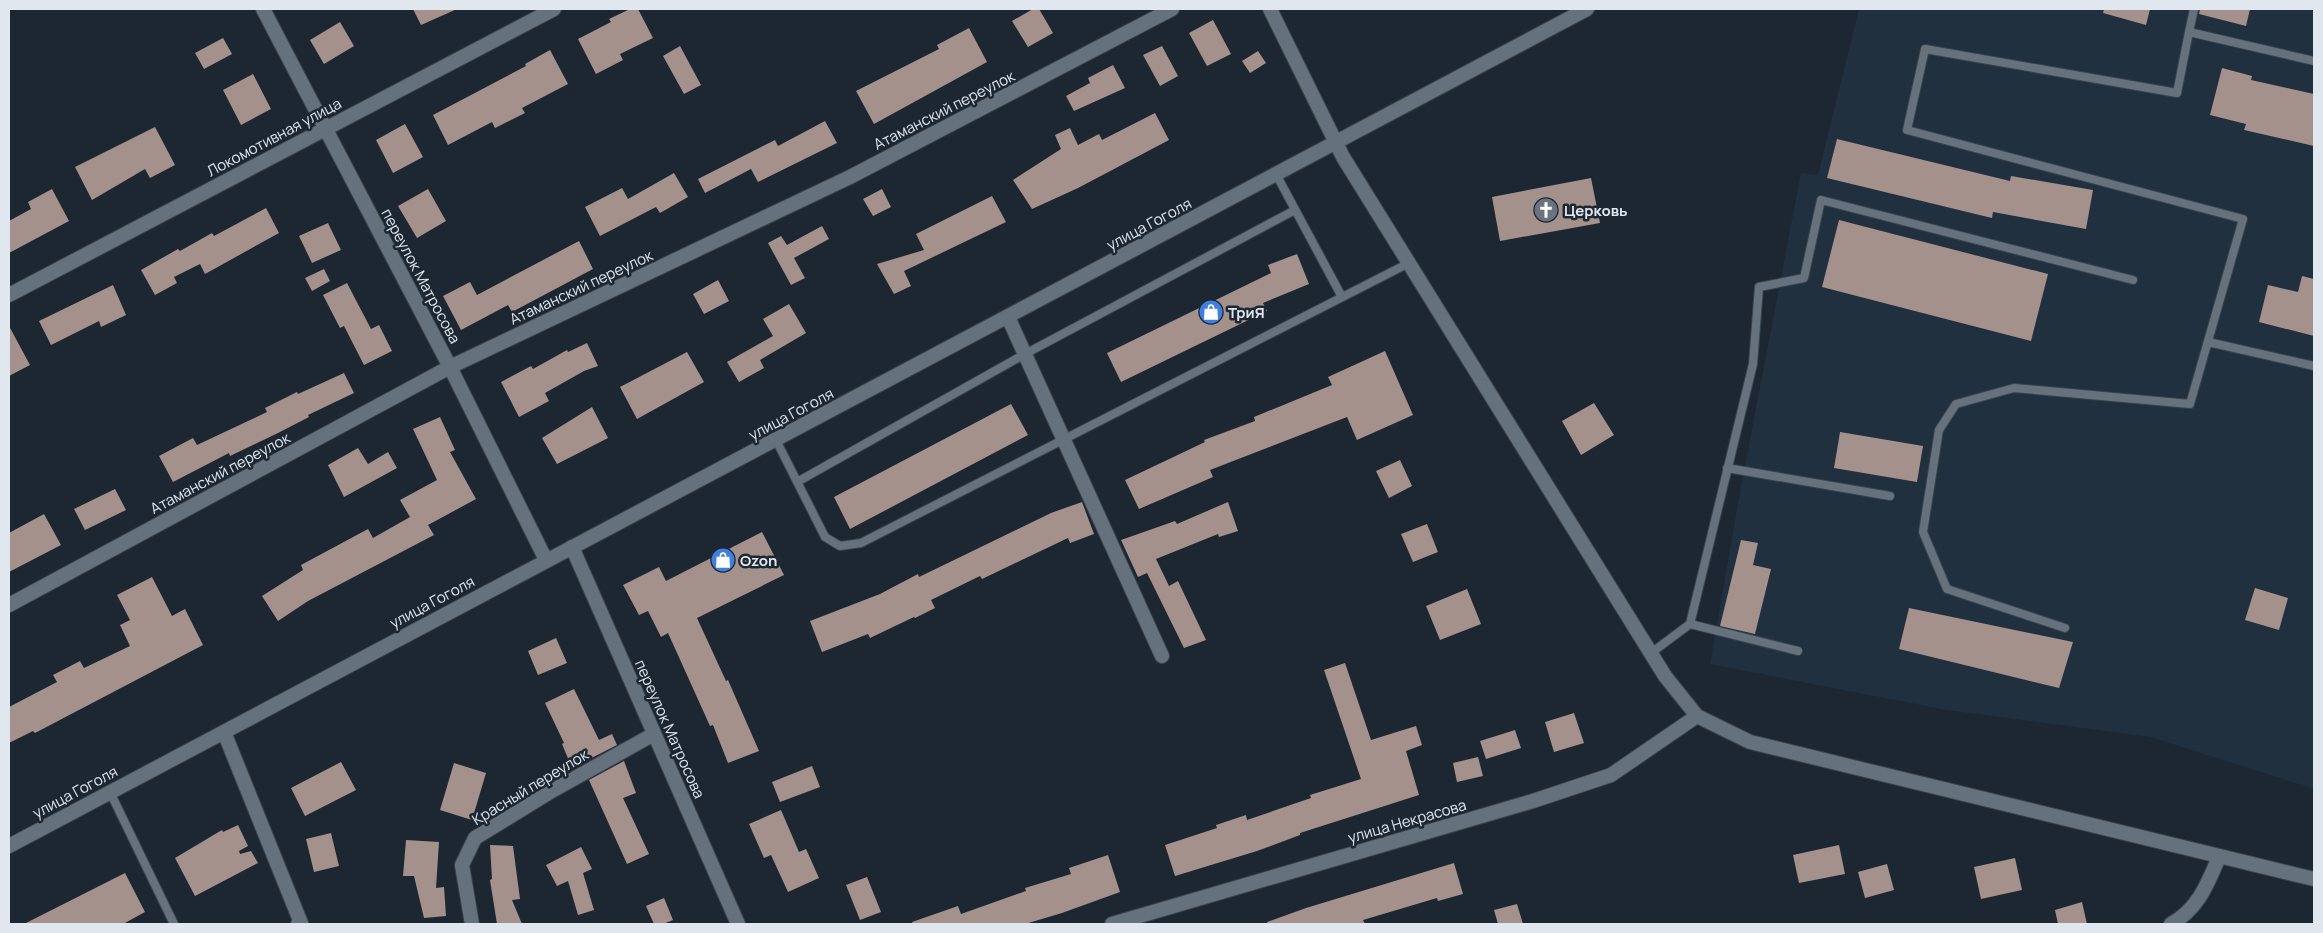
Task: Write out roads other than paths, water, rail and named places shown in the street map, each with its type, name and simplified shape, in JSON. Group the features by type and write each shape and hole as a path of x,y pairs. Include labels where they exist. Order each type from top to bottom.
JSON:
{"street":[{"name":"переулок Матросова","path":"263,9 450,367 546,560"},
{"name":"Локомотивная улица","path":"9,295 554,9"},
{"name":"Атаманский переулок","path":"9,605 450,367 850,177 1172,9"},
{"path":"1270,9 1336,142 1409,263 1665,676 1697,716 1750,742 2314,879"},
{"name":"улица Гоголя","path":"9,846 1588,9"},
{"path":"1008,317 1162,656"},
{"name":"переулок Матросова","path":"572,547 738,924"},
{"name":"улица Некрасова","path":"1112,924 1533,801 1611,775 1697,716"},
{"path":"224,732 301,922 298,924"},
{"name":"Красный переулок","path":"472,924 462,865 475,838 550,792 654,734"},
{"path":"2171,924 2186,916 2205,890 2220,857"}],"lane":[{"path":"2065,628 1947,589 1923,532 1939,430 1956,404 2014,388 2190,404 2243,219 1907,130 1925,49 2177,93 2194,9"},
{"path":"2189,32 2314,61"},
{"path":"1276,174 1342,297"},
{"path":"1651,653 1690,624 1753,364 1759,287 1804,278 1821,200 2133,280"},
{"path":"797,482 1025,354 1295,210"},
{"path":"776,440 825,537 840,546 861,543 1409,263"},
{"path":"2208,342 2314,366"},
{"path":"1728,468 1890,496"},
{"path":"1690,624 1798,651"},
{"path":"110,792 174,924"}],"place":[{"name":"Церковь","path":"1546,210"},
{"name":"ТриЯ","path":"1211,312"},
{"name":"Ozon","path":"723,560"}]}
